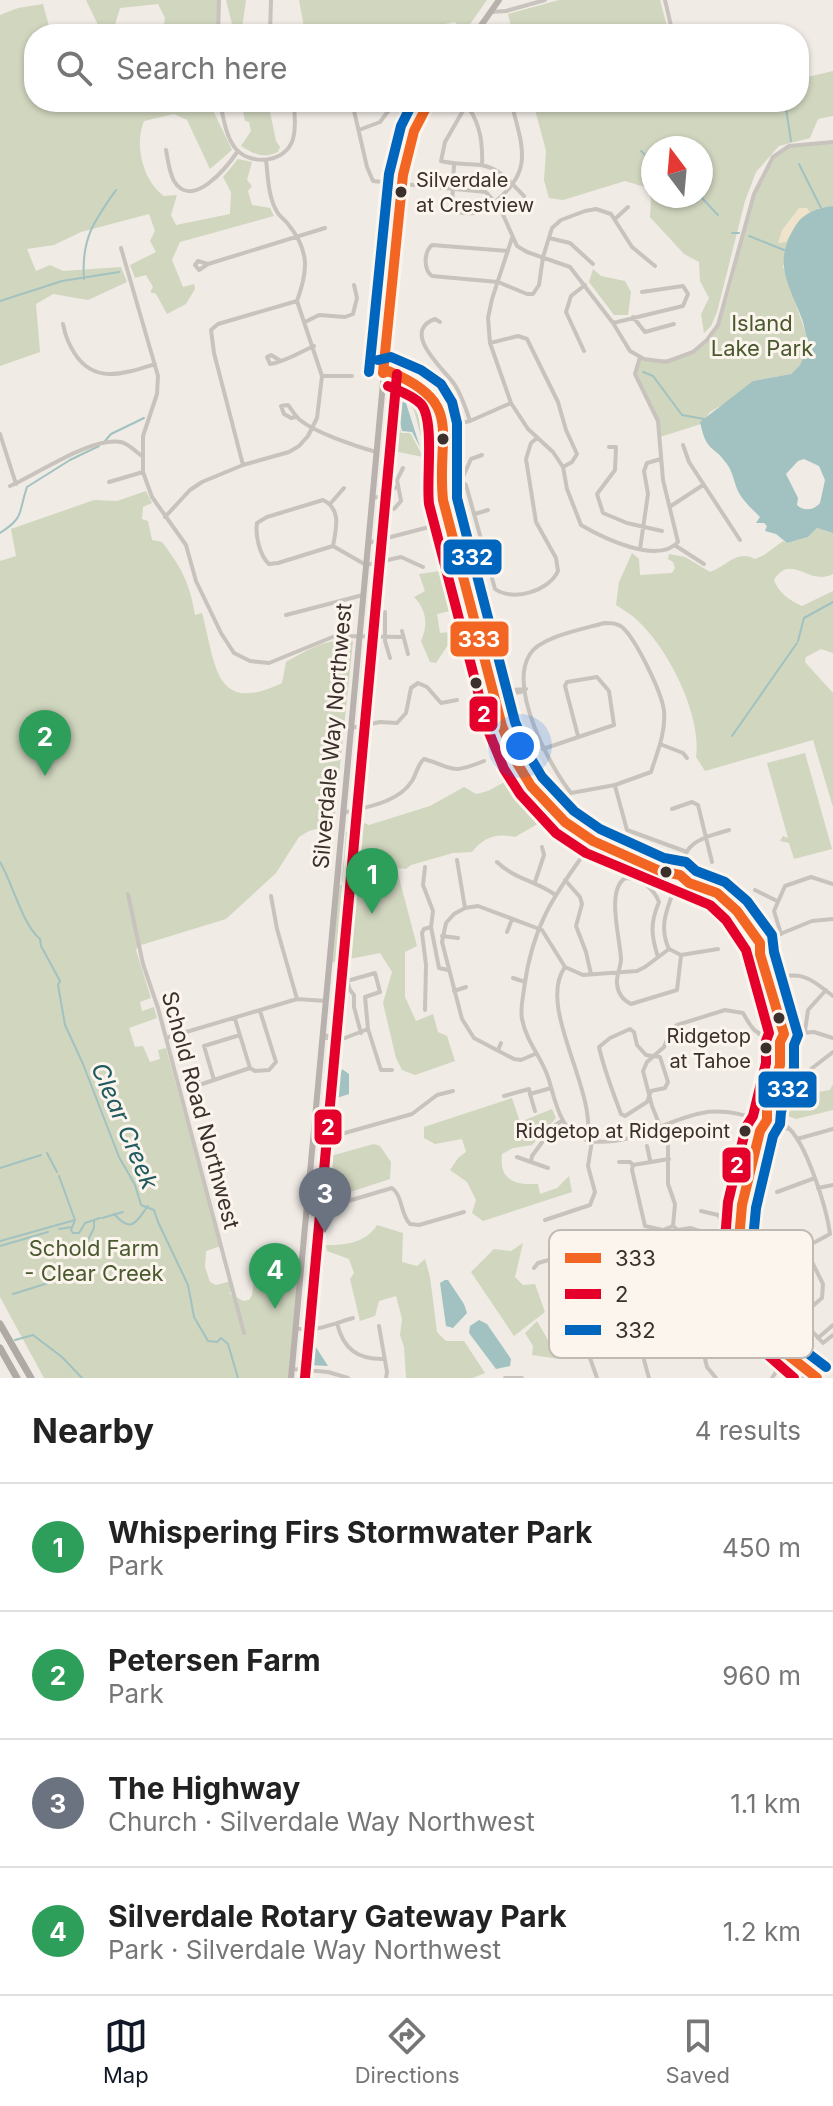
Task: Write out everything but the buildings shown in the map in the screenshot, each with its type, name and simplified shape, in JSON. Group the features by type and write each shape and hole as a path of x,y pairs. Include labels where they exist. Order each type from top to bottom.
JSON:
{"highway":[{"path":"0,1324 31,1378"},
{"path":"0,1348 17,1378"}],"main road":[{"path":"482,24 499,0"},
{"name":"Silverdale Way Northwest","path":"291,1378 401,185 414,131 424,112"},
{"path":"677,880 628,866 587,848 552,822 521,785 506,760 490,696 474,622 436,474 436,428 431,410 422,397 407,386 388,379 383,373 388,371 409,377 420,384 436,403 444,427 436,474 433,491 458,595 490,696 510,749 531,786 555,813 593,841 677,880 716,902 757,943 769,980 779,1033 762,1120 732,1215 731,1230"},
{"path":"458,595 464,599 474,622"},
{"path":"757,943 779,1033"},
{"path":"786,1358 804,1378"},
{"path":"792,1358 817,1378"}],"street":[{"path":"218,24 219,0"},
{"path":"270,24 271,0"},
{"path":"491,12 545,0"},
{"path":"665,0 671,24"},
{"path":"223,112 238,151 266,160 277,157 292,143 294,112"},
{"path":"354,112 373,181 478,190 495,200 517,246 570,267 613,323 623,344 640,357 662,362 693,352 711,336 721,321 756,188 773,157 789,146 833,142"},
{"path":"359,130 380,122 388,112"},
{"path":"462,112 445,142 441,161 454,165 482,165 497,170 524,196"},
{"path":"472,112 483,151 482,165"},
{"path":"454,165 454,211 478,213 490,206 519,177 524,151 514,112"},
{"path":"166,150 174,181 192,191 206,187 238,151"},
{"path":"243,465 211,330 218,324 297,301 304,287 307,267 288,222 278,215 273,205 266,160"},
{"path":"615,219 628,207"},
{"path":"508,251 432,245 428,247 426,267 432,276 498,282 533,294 539,285 552,228 561,220 585,211 602,210 615,219 632,247 655,266"},
{"path":"208,264 325,228"},
{"path":"512,238 488,318 490,343 511,403 563,467 567,489 581,525 598,535 640,549 657,552 675,546"},
{"path":"549,238 570,243 593,264"},
{"path":"121,248 155,364 157,394 144,432 143,472 152,497 186,545 196,581 229,648 240,657 257,663 269,663 328,638 386,638 402,634 408,654"},
{"path":"305,322 319,315 345,317 353,314 357,306 354,285"},
{"path":"584,351 566,312 568,300 585,285"},
{"path":"613,323 683,306 687,298 683,286 642,292"},
{"path":"165,517 195,486 243,465 289,452 299,446 313,427 322,376 297,301"},
{"path":"633,317 645,332 674,324"},
{"path":"440,322 435,319 426,324 422,334 423,345 457,388 470,421"},
{"path":"63,324 74,352 93,371 114,375 155,364"},
{"path":"490,343 518,336 527,339 558,402 577,454 572,462 563,467"},
{"path":"281,361 314,346"},
{"path":"640,357 635,374 658,421 661,459 677,534 675,546"},
{"path":"322,376 352,376"},
{"path":"436,428 470,421 511,403"},
{"path":"294,414 313,427 354,446 376,452"},
{"path":"0,434 13,485 38,474 48,465 102,442 125,443 142,456"},
{"path":"482,455 471,459 462,479 495,589 506,595 533,590 550,582 557,574 556,558 536,522 526,459 531,443 537,438"},
{"path":"683,445 689,462 740,540"},
{"path":"609,447 616,447 615,470 597,494 603,513 662,531"},
{"path":"640,549 648,494 644,471 647,463 661,459"},
{"path":"394,509 401,501 397,480 403,468"},
{"path":"109,482 143,472"},
{"path":"436,474 462,479"},
{"path":"671,506 703,485"},
{"path":"372,498 383,496 398,486"},
{"path":"330,504 344,488"},
{"path":"333,546 336,516 330,504 320,501 258,521 256,530 264,559 269,564 333,546 366,565 401,557 423,567"},
{"path":"475,514 488,510"},
{"path":"368,543 433,526"},
{"path":"675,546 704,564"},
{"path":"486,557 501,554"},
{"path":"286,615 363,595"},
{"path":"385,612 390,658"},
{"path":"604,623 615,623 623,628 660,695 664,711 660,744 651,772 615,785 571,793 550,763 533,727 526,689 524,678 530,653 545,641 604,623"},
{"path":"543,749 615,724 609,691 597,677 567,682 565,686 578,736"},
{"path":"351,728 380,722 397,723 406,713 411,688 418,683 427,687 441,703 457,700"},
{"path":"490,696 526,689"},
{"path":"660,744 683,753 687,758"},
{"path":"343,813 395,797 412,780 420,761 424,759 459,771 484,761"},
{"path":"615,785 627,830 687,852"},
{"path":"672,809 692,802 698,805 712,862"},
{"path":"718,949 681,955 669,949 664,921 687,852 693,843 729,830"},
{"path":"593,841 554,894 537,928 521,1015 528,1043 548,1076 563,1120 568,1128 590,1140 628,1139 702,1113 726,1112 789,1129 815,1178 831,1234 813,1244"},
{"path":"535,882 544,855 542,847"},
{"path":"457,860 465,908"},
{"path":"497,862 509,873 535,882 554,894"},
{"path":"425,867 423,885 433,911 431,927 439,968 448,970"},
{"path":"781,934 774,914 785,886 811,877 833,884"},
{"path":"658,957 651,932 659,902 657,897 639,881 625,878 620,881 615,897 620,936 617,986 621,996 631,1004 677,990 681,955"},
{"path":"565,880 580,897 582,904 576,926 591,974"},
{"path":"755,890 777,901"},
{"name":"Schold Road Northwest","path":"128,894 143,964 244,1333"},
{"path":"271,896 297,999"},
{"path":"535,1054 521,1060 474,1038 468,1030 448,970 442,936 446,923 454,914 478,906 537,928 547,934 565,967 583,975 645,967 669,949"},
{"path":"507,932 512,919"},
{"path":"757,943 812,921 833,919"},
{"path":"425,1010 426,965 422,933 431,927"},
{"path":"442,936 458,938"},
{"path":"545,1220 583,1210 590,1205 595,1192 588,1166 590,1127 586,1103 559,1018 557,982 565,967"},
{"path":"361,1033 354,995 347,981 375,973 380,992 365,997 368,1029 381,1070 392,1070"},
{"path":"769,980 801,975 814,980 833,996"},
{"path":"513,978 525,982"},
{"path":"454,991 466,987"},
{"path":"805,1031 808,1010 826,990"},
{"path":"165,1038 297,999 326,1001"},
{"path":"673,1226 675,1204 668,1184 668,1146 643,1071 664,1047 671,1030 677,1025 725,1010 743,1013 754,1032 759,1034 805,1031 833,1038"},
{"path":"235,1019 250,1068 255,1071 269,1070 276,1063 260,1011"},
{"path":"322,1036 338,1038 368,1029"},
{"path":"630,1029 634,1032 637,1045 646,1055 654,1056 660,1057 663,1063 668,1082 665,1088 651,1091 647,1102 629,1115 621,1114 599,1047 630,1029"},
{"path":"214,1080 204,1046 240,1035"},
{"path":"498,1050 501,1043"},
{"path":"811,1069 833,1052"},
{"path":"197,1076 199,1085 250,1068"},
{"path":"530,1094 551,1088"},
{"path":"504,1096 529,1089 535,1111"},
{"path":"313,1142 412,1114 437,1095 453,1091"},
{"path":"531,1162 537,1146 563,1120"},
{"path":"797,1139 833,1129"},
{"path":"647,1146 650,1160"},
{"path":"517,1157 548,1168"},
{"path":"619,1162 633,1165 670,1159"},
{"path":"633,1165 634,1186 645,1226 663,1230 673,1226"},
{"path":"777,1192 815,1178"},
{"path":"818,1188 833,1185"},
{"path":"307,1206 328,1207 392,1188 397,1192 410,1224 419,1225 464,1212"},
{"path":"701,1211 718,1215 721,1219 720,1230"},
{"path":"673,1226 678,1230"},
{"path":"534,1268 538,1263 549,1260"},
{"path":"813,1265 824,1288 819,1302 813,1306"},
{"path":"295,1328 304,1330 353,1318"},
{"path":"337,1323 342,1341 348,1348 366,1358 385,1359"},
{"path":"818,1338 833,1325"},
{"path":"379,1326 386,1378"},
{"path":"813,1332 825,1343 833,1335"},
{"path":"590,1358 597,1378"},
{"path":"643,1358 649,1378"},
{"path":"706,1358 707,1367 716,1378"},
{"path":"766,1358 776,1372 772,1378"},
{"path":"292,1369 328,1372 348,1378"},
{"path":"505,1378 522,1378"}],"green space":[{"path":"86,0 219,0 218,24 164,24 165,18 158,4 120,8 115,24 98,24"},
{"path":"226,0 246,0 243,24 232,24"},
{"path":"299,0 487,0 470,24 303,24"},
{"path":"559,0 660,0 666,24 510,24 508,14"},
{"path":"43,4 48,24 24,24 24,112 214,112 232,150 210,169 187,120 174,114 144,121 140,141 142,162 151,181 164,196 177,195 171,215 176,225 230,214 231,192 223,177 238,159 252,162 247,180 252,186 248,191 252,205 270,208 274,216 180,242 172,260 183,287 194,284 195,289 186,304 167,314 156,294 150,292 153,287 146,275 135,278 130,265 156,252 150,241 155,231 149,214 81,232 54,245 27,249 36,271 50,265 63,271 121,267 127,282 88,300 53,294 36,304 40,352 0,366 0,15"},
{"path":"833,71 833,116 818,119 810,138 779,146 756,172 745,201 717,312 704,333 701,314 709,298 700,281 699,262 684,254 650,217 650,208 713,208 713,136 641,136 641,186 625,181 563,200 549,198 544,180 546,151 536,112 809,112 809,77"},
{"path":"243,112 270,112 280,147 278,152 259,155 241,146 251,131 249,122 245,121"},
{"name":"Island Lake Park","path":"833,142 833,206 819,208 783,266 809,343 800,365 791,374 753,381 734,398 710,412 701,424 660,437 658,421 635,374 640,357 671,359 694,350 711,334 723,311 731,285 750,205 769,163 787,148"},
{"path":"593,269 601,276 625,281 631,292 628,315 614,315 589,282"},
{"path":"390,389 418,404 426,417 430,446 424,448 414,410 406,399 397,398 394,402 393,416 398,420 401,433 410,433 423,457 384,449"},
{"name":"Schold Farm - Clear Creek","path":"146,491 152,503 143,507 142,519 148,521 152,540 162,542 179,568 187,584 195,615 202,613 216,666 230,689 243,693 260,692 282,683 286,662 326,643 353,641 334,824 299,837 276,873 226,919 138,946 136,950 151,998 140,1002 142,1011 154,1007 157,1018 129,1028 135,1047 143,1046 150,1062 160,1059 158,1050 166,1048 221,1246 206,1251 205,1267 210,1282 216,1285 231,1281 234,1291 229,1293 243,1301 249,1300 255,1272 302,1260 291,1378 44,1378 0,1297 0,561 16,556 11,529 94,500 117,501"},
{"path":"817,528 833,533 833,574 824,577 787,569 774,580 785,596 802,606 833,591 833,653 821,649 806,657 805,662 833,693 833,807 813,740 705,771 696,757 694,722 688,703 671,665 649,632 616,605 619,582 632,553 639,559 640,575 672,573 675,568 668,559 669,554 685,557 710,572 737,557 755,559 783,541 787,543 808,537"},
{"path":"447,570 455,610 437,614 440,633 461,631 463,640 450,642 436,663 430,662 421,641 425,618 422,607 414,597 425,591 419,574"},
{"path":"805,753 832,849 794,859 789,843 780,841 783,836 788,838 767,763"},
{"path":"508,780 523,803 541,822 515,837 491,837 472,852 453,853 406,869 397,868 342,882 346,832 364,823 369,825 430,806 464,787 476,794"},
{"path":"397,870 417,946 405,952 405,997 416,1021 433,1014 438,1032 447,1036 455,1061 415,1075 402,1070 396,1058 383,1003 392,972 380,953 330,963 337,886"},
{"path":"833,1084 833,1110 796,1119 775,1111 785,1086 808,1094 830,1090"},
{"path":"512,1098 520,1122 552,1109 556,1118 532,1145 513,1148 502,1154 506,1175 515,1182 538,1184 540,1194 557,1188 569,1176 572,1192 483,1221 472,1213 476,1200 467,1182 450,1170 466,1152 462,1139 435,1144 424,1138 424,1127"},
{"path":"374,1144 380,1146 391,1162 390,1179 344,1194 318,1198 321,1155 334,1155"},
{"path":"377,1225 403,1233 402,1262 417,1266 425,1259 437,1332 446,1341 464,1341 485,1373 473,1378 406,1378 400,1335 402,1319 396,1296 379,1301 375,1316 360,1321 350,1279 354,1273 349,1259 327,1251 326,1245 361,1239"},
{"path":"523,1243 515,1277 523,1285 535,1284 545,1312 514,1336 471,1272 494,1249 511,1251"},
{"path":"537,1321 549,1342 549,1358 532,1355 533,1346 525,1333"}],"sand":[{"path":"799,208 807,208 810,212 800,219 786,242 778,243 782,230"}],"water":[{"path":"833,206 833,533 817,528 808,537 787,543 776,534 765,531 767,526 764,523 756,523 760,517 737,490 731,471 708,444 700,422 753,381 791,374 800,365 809,343 785,272 785,251 799,221 812,211","holes":["804,459 819,466 825,480 820,503 812,509 803,509 797,505 798,498 786,474"]},
{"path":"400,401 406,403 420,447 412,432 402,431 396,404"},
{"path":"342,1069 349,1074 349,1094 337,1098 335,1090"},
{"path":"445,1280 464,1304 467,1313 453,1328 446,1326 440,1283"},
{"path":"479,1320 487,1324 511,1359 510,1366 496,1369 469,1333 470,1326"},
{"path":"304,1340 312,1341 328,1366 309,1365 302,1360"}],"waterway":[{"path":"787,112 791,141"},
{"path":"799,164 822,210"},
{"path":"84,279 87,241 101,211 116,190"},
{"path":"711,208 718,215"},
{"path":"732,233 739,233"},
{"path":"749,236 784,250"},
{"path":"0,301 62,281 119,272"},
{"path":"643,372 653,376 682,415 704,419"},
{"path":"105,441 111,434 144,418"},
{"path":"0,533 17,518 27,487 99,446"},
{"path":"798,641 804,618 833,602"},
{"path":"732,736 797,643"},
{"name":"Clear Creek","path":"0,862 23,914 40,939 60,981 58,985 65,1025 141,1205 154,1210 188,1285 194,1317 208,1341 217,1342 221,1338 228,1344 238,1378"},
{"path":"47,1153 57,1172"},
{"path":"0,1168 41,1155"},
{"path":"59,1176 75,1220 71,1230 73,1233 79,1233 85,1223 100,1218"},
{"path":"114,1214 125,1223 133,1224 148,1206"},
{"path":"102,1218 123,1212"},
{"path":"0,1241 75,1220"},
{"path":"87,1242 94,1221"},
{"path":"59,1229 72,1227"},
{"path":"0,1246 48,1232"},
{"path":"13,1294 90,1270"},
{"path":"15,1340 33,1335 62,1357 82,1378"}],"transit line":[{"name":"332","path":"369,372 389,174 401,126 408,112"},
{"name":"333","path":"383,373 403,175 414,131 424,112"},
{"name":"332","path":"378,360 391,357 421,370 441,384 452,402 457,423 457,498 515,722 542,777 574,811 600,829 664,858 686,862 696,871 725,882 747,901 772,935 798,1035 794,1045 794,1068 780,1124 773,1136 754,1230"},
{"name":"333","path":"383,373 388,371 412,383 429,395 438,408 443,438 443,500 502,726 517,763 531,786 565,822 593,841 717,893 737,911 760,943 760,954 784,1034 767,1120 760,1131 742,1205 740,1230"},
{"name":"2","path":"305,1378 397,374"},
{"name":"2","path":"388,386 414,398 425,412 429,436 429,504 488,730 504,769 520,794 556,833 586,853 710,905 726,920 746,950 769,1033 766,1063 753,1116 746,1127 728,1202 726,1230"},
{"name":"332","path":"813,1357 826,1367"},
{"name":"2","path":"771,1358 794,1378"},
{"name":"333","path":"792,1358 817,1378"}],"place":[{"name":"Silverdale at Crestview","path":"401,192"},
{"name":"Petersen Farm","path":"45,776"},
{"name":"Whispering Firs Stormwater Park","path":"372,914"},
{"name":"Ridgetop at Tahoe","path":"766,1048"},
{"name":"Ridgetop at Ridgepoint","path":"745,1131"},
{"name":"The Highway","path":"325,1233"},
{"name":"Silverdale Rotary Gateway Park","path":"275,1309"}]}
